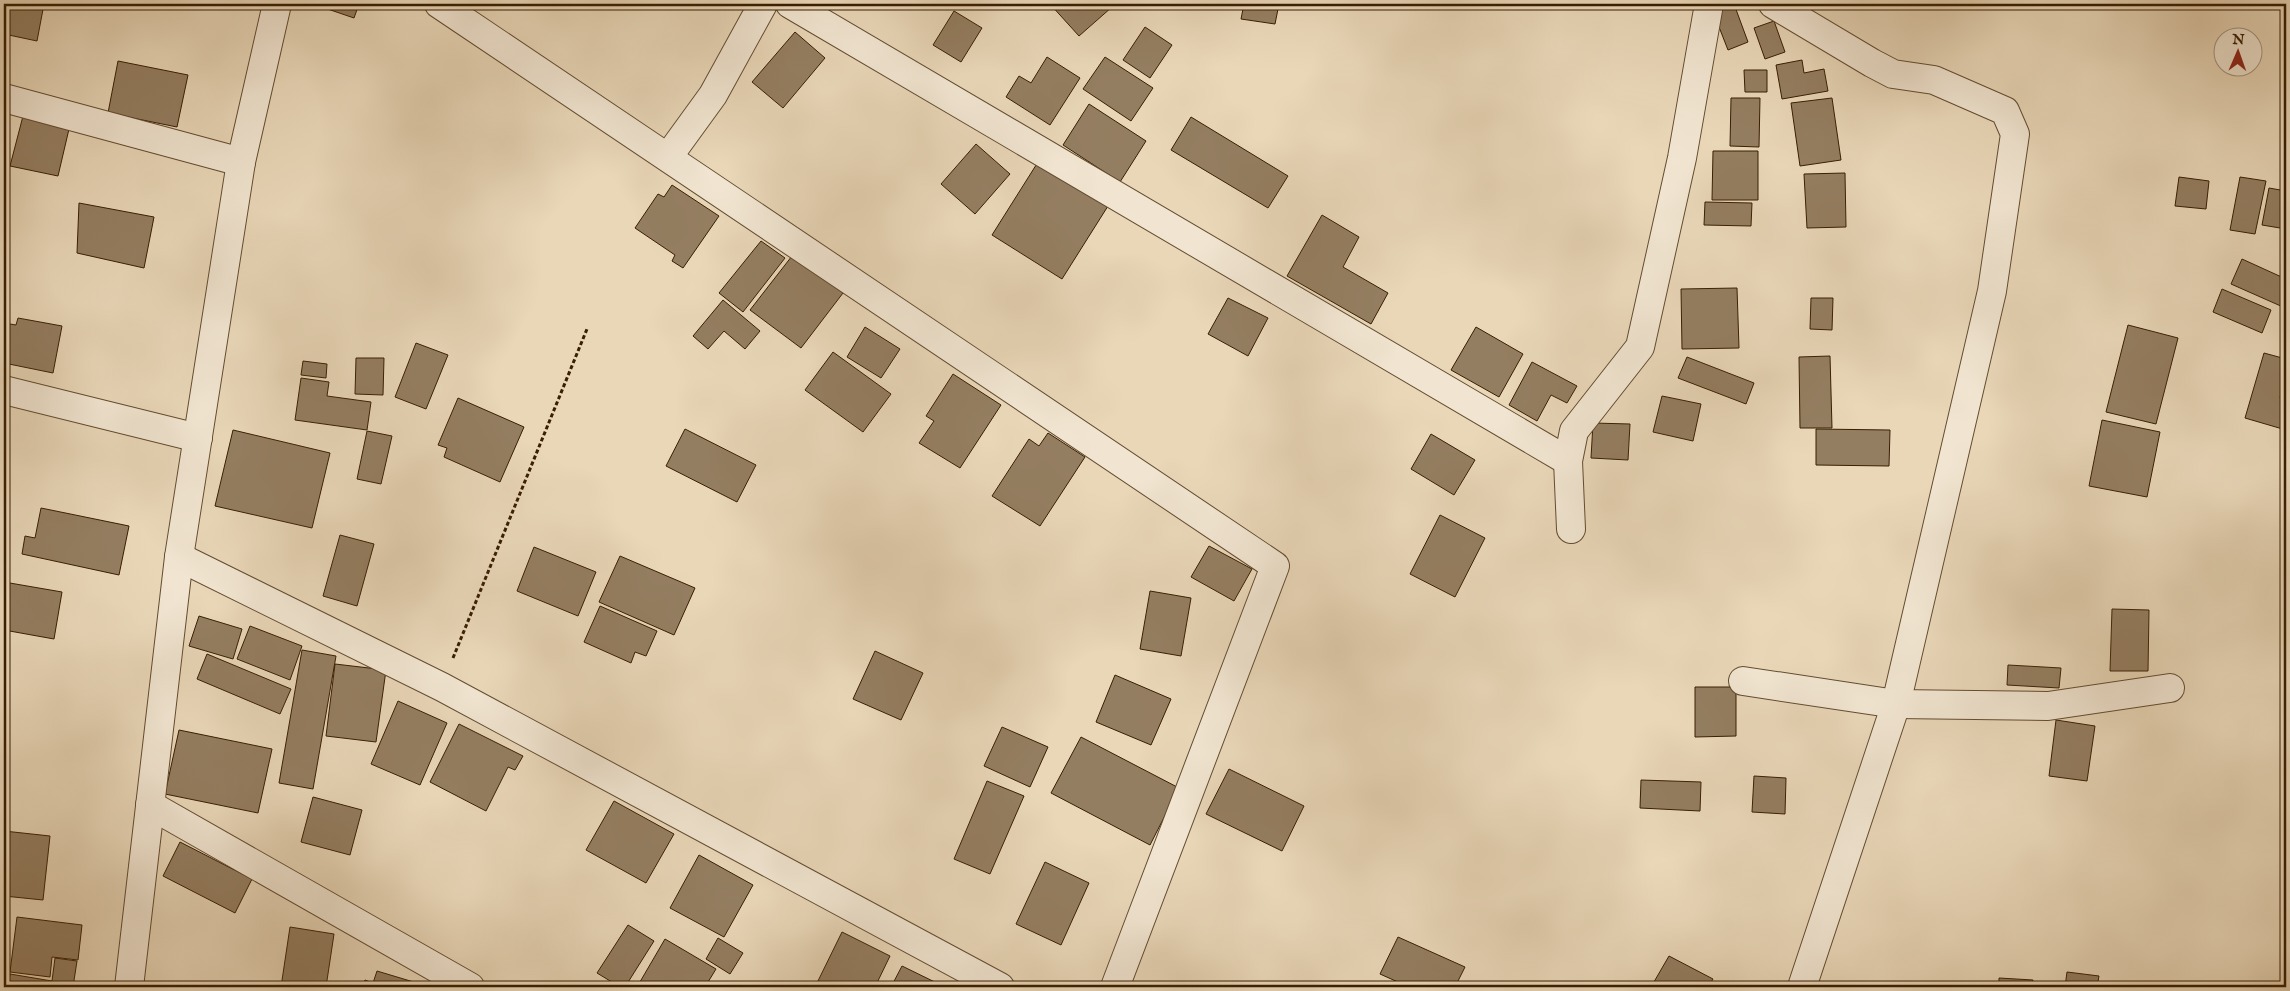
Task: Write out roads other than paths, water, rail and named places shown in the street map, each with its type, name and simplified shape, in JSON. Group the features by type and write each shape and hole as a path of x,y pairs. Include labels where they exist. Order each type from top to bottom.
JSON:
{"street":[{"path":"129,987 179,557 241,162 277,4"},
{"path":"438,4 1274,566 1115,987"},
{"path":"668,157 713,95 763,4"},
{"path":"790,4 1568,461"},
{"path":"1571,529 1568,461 1574,431 1640,347 1682,158 1708,4"},
{"path":"1773,4 1872,64 1894,74 1934,80 2005,111 2015,134 1992,292 1896,704 1802,987"},
{"path":"4,98 241,162"},
{"path":"4,390 198,438"},
{"path":"179,557 442,687 1000,987"},
{"path":"1744,680 1896,704 2048,706 2170,688"},
{"path":"150,805 470,987"}]}
